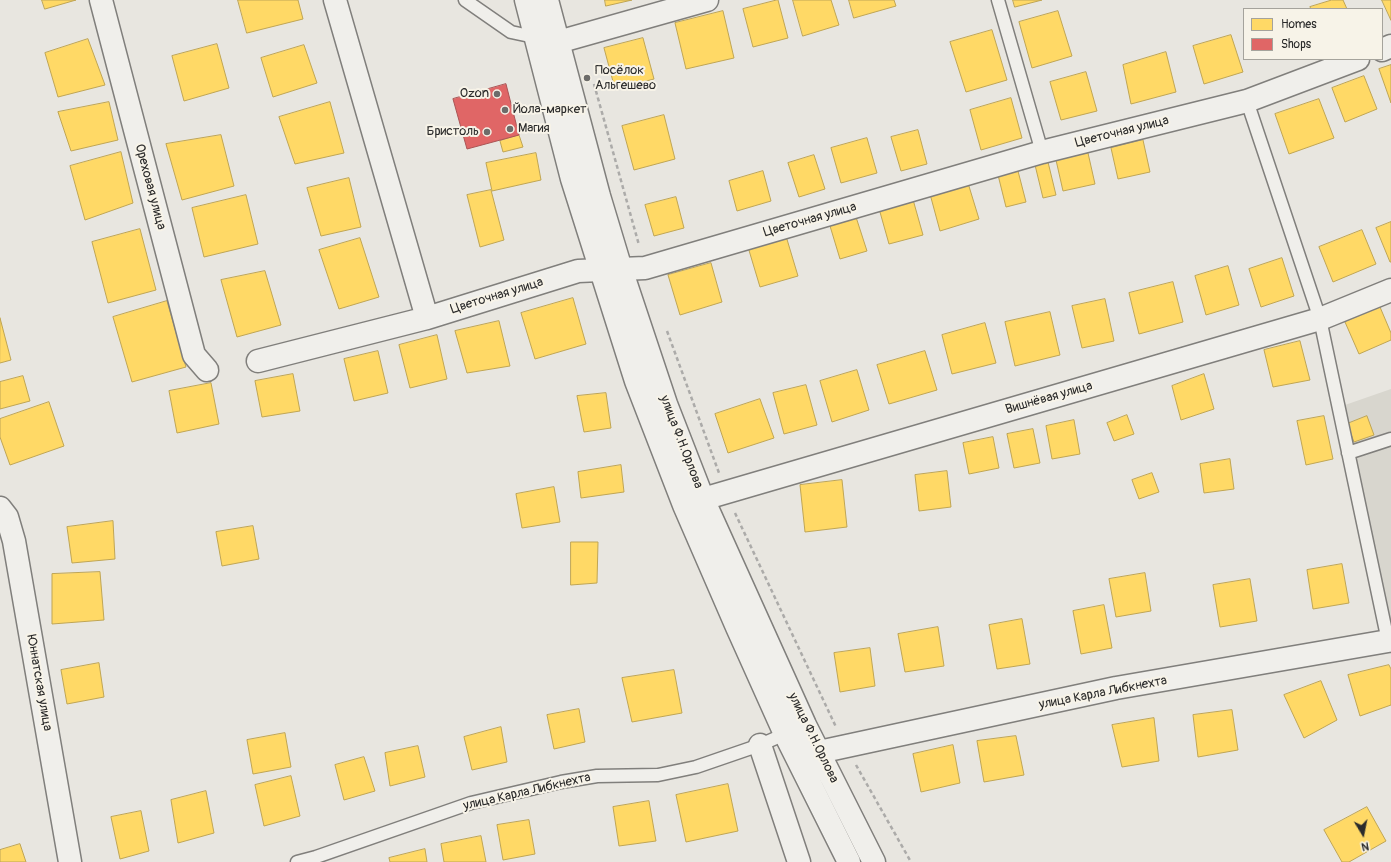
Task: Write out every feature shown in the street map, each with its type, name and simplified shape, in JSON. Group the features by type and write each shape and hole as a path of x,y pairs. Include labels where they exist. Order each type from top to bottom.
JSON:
{"street":[{"name":"Ореховая улица","path":"101,0 194,355 207,370"},
{"path":"335,0 428,318"},
{"name":"улица Ф.Н.Орлова","path":"526,0 572,178 666,404 795,730 799,762 849,862"},
{"name":"улица Ф.Н.Орлова","path":"547,0 599,196 611,270 636,381 684,506 737,627 795,730 818,752 874,862"},
{"path":"558,42 707,0"},
{"name":"Цветочная улица","path":"258,361 428,318 578,271 645,268 1042,152 1247,101 1355,60"},
{"name":"Вишнёвая улица","path":"703,499 1320,319 1391,290"},
{"name":"Юннатская улица","path":"0,508 7,517 14,541 70,862"},
{"name":"улица Карла Либкнехта","path":"799,762 818,752 1116,688 1390,641"},
{"path":"760,745 799,862"}],"lane":[{"path":"465,0 511,32 558,42"},
{"path":"998,0 1042,152"},
{"path":"1247,101 1320,319 1348,453 1387,614 1390,641"},
{"path":"1348,453 1391,439"},
{"name":"улица Карла Либкнехта","path":"297,862 316,857 471,803 561,782 597,776 658,775 696,767 760,745 795,730"}],"path":[{"path":"593,80 645,268"},
{"path":"665,327 726,492 845,746 911,862"}],"shaded area":[{"path":"1391,389 1391,636 1345,405"}],"building: Homes":[{"path":"42,0 76,0 45,9"},
{"path":"238,0 298,0 303,19 247,33"},
{"path":"605,0 632,0 606,6"},
{"path":"778,0 788,38 753,47 743,9"},
{"path":"793,0 831,0 839,25 803,36"},
{"path":"849,0 894,0 896,6 854,18"},
{"path":"1013,0 1042,0 1015,7"},
{"path":"1332,0 1343,0 1347,8 1310,8"},
{"path":"1382,0 1391,0 1391,20"},
{"path":"723,11 734,58 686,69 675,23"},
{"path":"1058,11 1072,56 1032,68 1019,22"},
{"path":"992,30 1007,80 966,92 950,42"},
{"path":"1231,35 1243,72 1204,84 1193,46"},
{"path":"643,38 654,79 615,89 604,48"},
{"path":"88,39 105,85 58,97 45,53"},
{"path":"217,44 229,88 184,101 172,56"},
{"path":"304,45 317,83 273,97 261,58"},
{"path":"1166,52 1176,92 1131,104 1123,65"},
{"path":"1391,65 1391,103 1379,69"},
{"path":"1086,72 1097,111 1061,120 1050,82"},
{"path":"1364,76 1377,109 1345,122 1332,88"},
{"path":"1011,98 1022,138 981,150 970,110"},
{"path":"1319,99 1334,138 1289,154 1275,114"},
{"path":"109,102 118,140 71,151 58,112"},
{"path":"330,102 344,153 295,164 279,117"},
{"path":"664,115 675,159 634,170 622,126"},
{"path":"918,130 927,164 901,171 891,137"},
{"path":"221,135 234,186 182,200 166,144"},
{"path":"519,135 523,147 503,152 500,141"},
{"path":"867,138 877,173 841,183 831,148"},
{"path":"1143,140 1150,172 1118,179 1111,148"},
{"path":"121,152 133,203 85,220 70,166"},
{"path":"536,153 541,180 492,191 486,163"},
{"path":"1088,153 1095,184 1063,191 1056,160"},
{"path":"814,155 825,189 799,197 788,163"},
{"path":"1048,162 1056,195 1043,198 1035,165"},
{"path":"763,171 771,201 737,211 729,181"},
{"path":"1018,171 1026,202 1006,207 998,175"},
{"path":"349,178 361,227 321,236 307,188"},
{"path":"968,183 979,219 940,231 930,194"},
{"path":"491,190 504,240 480,247 467,195"},
{"path":"246,195 258,244 204,257 192,208"},
{"path":"912,196 923,235 889,244 878,205"},
{"path":"676,197 684,228 654,236 645,205"},
{"path":"856,217 867,251 840,259 830,226"},
{"path":"1391,222 1391,262 1390,262 1376,228"},
{"path":"140,229 156,290 108,303 92,242"},
{"path":"1362,230 1376,264 1333,282 1319,247"},
{"path":"786,236 798,276 760,287 748,247"},
{"path":"360,238 379,297 339,309 319,250"},
{"path":"1282,258 1294,296 1261,307 1249,269"},
{"path":"711,263 722,302 680,315 668,275"},
{"path":"1228,266 1239,305 1206,315 1195,276"},
{"path":"265,271 281,325 237,337 221,280"},
{"path":"1173,282 1183,322 1139,334 1129,293"},
{"path":"573,298 586,344 535,359 521,313"},
{"path":"1105,299 1114,341 1082,348 1072,306"},
{"path":"167,301 186,367 132,382 113,317"},
{"path":"1380,307 1391,333 1391,340 1359,354 1345,322"},
{"path":"1050,312 1060,355 1015,366 1005,322"},
{"path":"0,318 11,360 0,363"},
{"path":"499,321 510,366 467,373 455,331"},
{"path":"985,323 996,363 952,374 942,335"},
{"path":"437,335 447,379 410,388 399,345"},
{"path":"1300,341 1310,380 1273,387 1264,350"},
{"path":"378,351 388,393 354,401 344,359"},
{"path":"925,351 937,390 889,404 877,365"},
{"path":"857,370 869,410 832,422 820,381"},
{"path":"293,374 300,411 262,417 255,381"},
{"path":"1204,374 1214,409 1181,420 1172,386"},
{"path":"23,376 30,401 0,409 0,382"},
{"path":"211,383 219,424 177,433 169,391"},
{"path":"806,385 817,425 784,434 773,393"},
{"path":"606,393 611,428 584,432 577,396"},
{"path":"760,399 774,438 728,453 715,414"},
{"path":"49,402 64,446 10,465 0,437 0,419"},
{"path":"1127,415 1134,434 1114,441 1107,423"},
{"path":"1324,416 1333,459 1306,465 1297,421"},
{"path":"1367,416 1374,435 1354,442 1347,424"},
{"path":"1074,420 1080,454 1052,459 1046,426"},
{"path":"1033,429 1040,463 1014,468 1007,434"},
{"path":"993,437 999,468 969,474 963,443"},
{"path":"1230,459 1234,489 1204,493 1200,464"},
{"path":"621,465 624,492 581,498 578,472"},
{"path":"947,471 951,507 919,511 915,475"},
{"path":"1152,473 1159,492 1139,499 1132,480"},
{"path":"842,480 847,527 805,532 800,485"},
{"path":"554,487 560,522 522,528 516,494"},
{"path":"113,521 115,559 72,563 67,527"},
{"path":"253,526 259,559 222,566 216,532"},
{"path":"571,542 598,542 597,583 571,585"},
{"path":"1342,564 1349,603 1313,609 1307,570"},
{"path":"100,572 104,620 52,624 52,574"},
{"path":"1145,573 1151,611 1116,617 1109,579"},
{"path":"1250,579 1257,621 1220,627 1213,585"},
{"path":"1104,605 1112,648 1081,654 1073,611"},
{"path":"1022,619 1030,664 997,669 989,625"},
{"path":"938,627 944,666 905,672 898,634"},
{"path":"870,648 875,686 840,692 834,653"},
{"path":"99,663 104,697 67,704 61,670"},
{"path":"1389,665 1391,669 1391,705 1360,716 1348,675"},
{"path":"674,670 682,713 632,722 622,678"},
{"path":"1321,681 1337,720 1304,738 1284,695"},
{"path":"579,709 585,742 554,749 547,715"},
{"path":"1232,710 1238,750 1198,757 1193,715"},
{"path":"1154,718 1159,761 1122,767 1112,725"},
{"path":"501,727 507,762 472,770 464,737"},
{"path":"285,733 291,767 253,774 247,740"},
{"path":"1016,736 1024,775 984,782 977,741"},
{"path":"953,745 960,783 921,792 913,754"},
{"path":"418,746 425,777 390,786 385,753"},
{"path":"364,757 375,791 344,800 335,765"},
{"path":"291,776 300,816 264,826 255,785"},
{"path":"728,784 738,831 686,842 676,795"},
{"path":"206,791 214,833 178,843 171,800"},
{"path":"649,801 656,841 619,846 613,807"},
{"path":"1367,807 1386,841 1349,862 1342,862 1324,830"},
{"path":"141,811 149,851 120,859 111,817"},
{"path":"529,820 535,854 503,860 497,825"},
{"path":"481,836 486,862 444,862 441,844"},
{"path":"20,844 26,862 0,862 0,850"},
{"path":"425,849 427,862 390,862 389,858"}],"building: Shops":[{"path":"506,84 519,135 467,149 453,99"}],"place":[{"name":"Посёлок Альгешево","path":"587,78"},
{"name":"Ozon","path":"497,94"},
{"name":"Йола-маркет","path":"505,110"},
{"name":"Магия","path":"510,129"},
{"name":"Бристоль","path":"487,132"}]}
